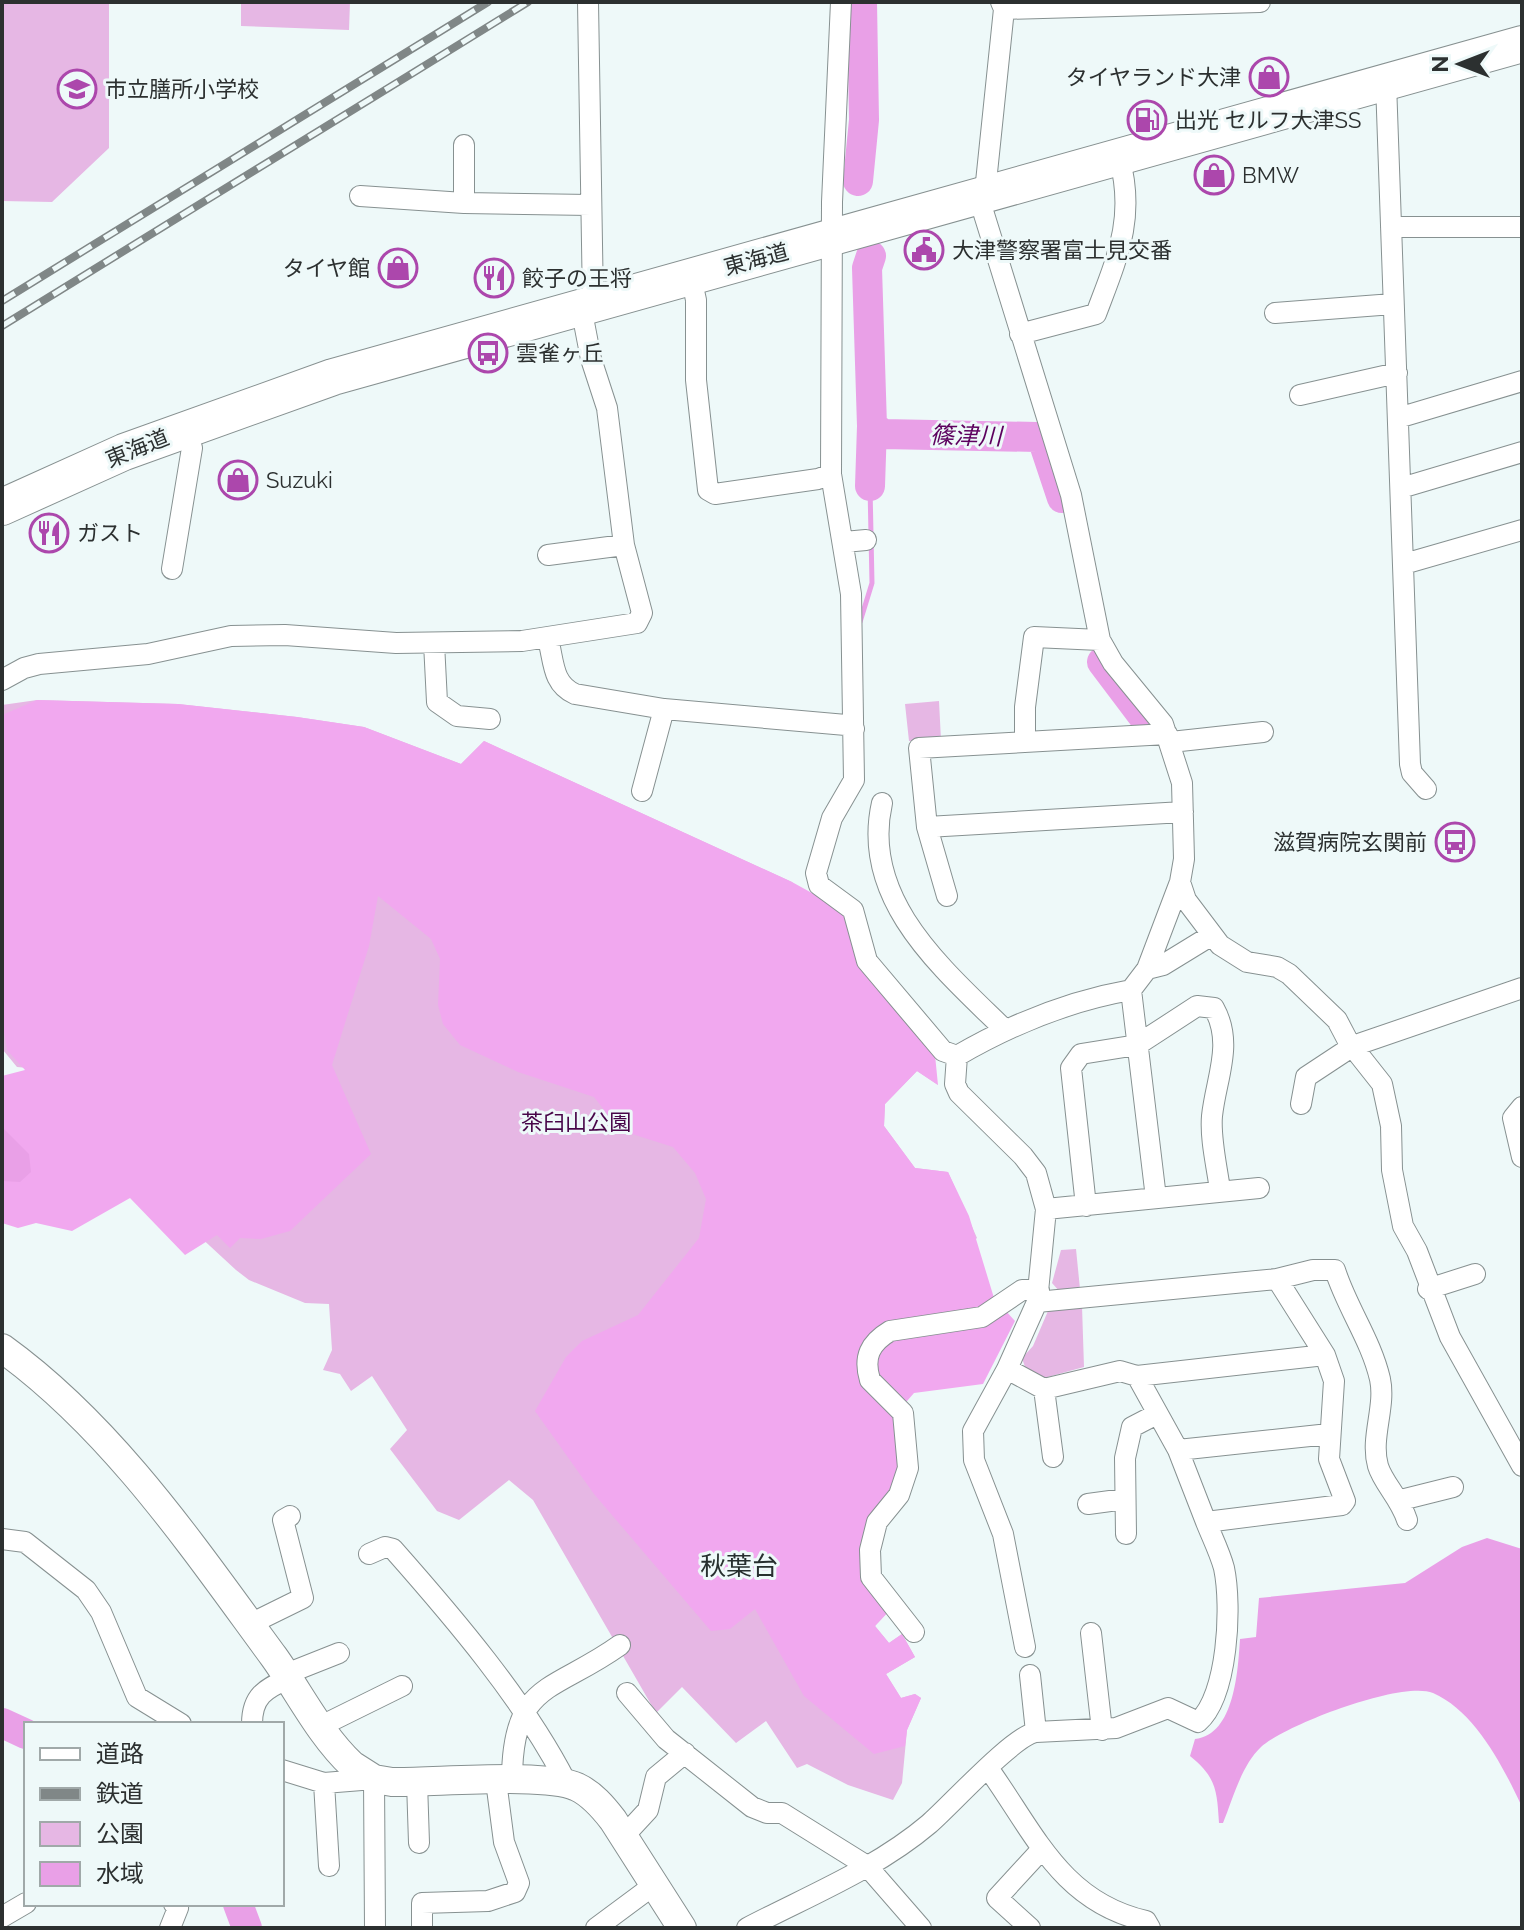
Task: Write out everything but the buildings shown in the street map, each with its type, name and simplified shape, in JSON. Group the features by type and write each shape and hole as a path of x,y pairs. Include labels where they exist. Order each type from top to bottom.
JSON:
{"highway":[{"name":"東海道","path":"2,507 185,428 333,377 1522,44"}],"street":[{"path":"2,680 39,664 148,654 231,636 434,643 548,639 637,623 642,619 624,545 607,408 594,373 587,306 590,205 588,2"},
{"path":"829,2 829,19 841,32"},
{"path":"841,2 831,238 831,474 851,594 854,780 832,818 821,846 816,873 819,885 853,910 867,961 943,1051 957,1056 1005,1030 1071,1002 1131,990 1147,969 1180,882 1184,859 1182,783 1169,738 1149,704 1113,663 1100,640 1071,495 983,211 1002,6 1260,2"},
{"path":"1386,83 1410,764 1412,773 1426,789"},
{"path":"464,145 464,203"},
{"path":"1020,334 1096,314 1125,235 1127,212 1119,157"},
{"path":"360,196 464,203 590,205"},
{"path":"1391,227 1522,227"},
{"path":"691,277 696,300 696,380 708,490 715,494 818,479 831,474"},
{"path":"1275,313 1393,304"},
{"path":"1300,395 1397,373"},
{"path":"1398,418 1522,381"},
{"path":"172,569 192,448 185,428"},
{"path":"1401,488 1522,452"},
{"path":"1404,564 1522,530"},
{"path":"844,542 866,540"},
{"path":"548,555 624,545"},
{"path":"1025,741 1025,707 1034,637 1100,640"},
{"path":"548,639 563,689 664,709 846,725 854,729"},
{"path":"434,643 437,702 457,716 490,719"},
{"path":"642,791 664,709"},
{"path":"947,896 927,827 919,748 1263,732"},
{"path":"882,803 878,820 879,855 884,878 898,907 930,957 1005,1030"},
{"path":"927,827 1183,812"},
{"path":"1180,882 1186,900 1212,935 1247,962 1277,967 1289,974 1337,1020 1382,1084 1387,1096 1392,1170 1403,1226 1417,1251 1428,1289 1450,1337 1522,1466"},
{"path":"1147,969 1163,965 1212,935"},
{"path":"1301,1104 1306,1077 1353,1046 1522,988"},
{"path":"1131,990 1156,1198"},
{"path":"1086,1206 1071,1068 1081,1054 1137,1045 1197,1006 1214,1008 1223,1025 1224,1050 1212,1119 1220,1190"},
{"path":"957,1056 955,1084 959,1093 1023,1156 1036,1173 1046,1209 1038,1296 1007,1369 973,1431 974,1460 1003,1534 1025,1647"},
{"path":"1522,1107 1513,1118 1522,1157"},
{"path":"1046,1209 1259,1188"},
{"path":"902,1624 871,1577 870,1550 877,1522 899,1495 908,1478 906,1423 903,1413 870,1380 866,1368 871,1346 890,1331 982,1317 1022,1290 1038,1296 1277,1279 1313,1270 1335,1270 1345,1302 1367,1341 1381,1383 1378,1466 1404,1510 1453,1487"},
{"path":"1428,1289 1475,1274"},
{"path":"1206,1522 1342,1505 1345,1501 1329,1459 1334,1381 1325,1355 1277,1279"},
{"path":"2,1348 48,1382 110,1445 250,1624 341,1755 374,1779"},
{"path":"1007,1369 1044,1389 1078,1378 1120,1371 1137,1376 1325,1355"},
{"path":"747,1928 867,1866 926,1826 1030,1733 1116,1728 1168,1708 1191,1722 1198,1722 1209,1713 1222,1669 1226,1632 1223,1567 1178,1450 1137,1376"},
{"path":"1044,1389 1053,1457"},
{"path":"1126,1534 1125,1458 1132,1427 1157,1414"},
{"path":"1178,1450 1329,1434"},
{"path":"1088,1504 1125,1499"},
{"path":"250,1624 303,1598 283,1520 290,1516"},
{"path":"2,1539 25,1542 86,1590 101,1612 137,1697 178,1722"},
{"path":"369,1554 385,1547 393,1549 489,1665 566,1782"},
{"path":"1091,1633 1102,1730"},
{"path":"422,1928 422,1903 488,1901 515,1892 519,1883 504,1842 504,1780 522,1714 537,1693 590,1667 620,1645"},
{"path":"252,1722 256,1699 264,1689 339,1653"},
{"path":"1030,1675 1036,1732"},
{"path":"321,1726 402,1686"},
{"path":"627,1693 666,1739 752,1807 767,1813 782,1813 867,1866 921,1928"},
{"path":"623,1837 648,1810 656,1777 685,1753"},
{"path":"988,1768 1066,1880 1117,1915 1146,1921 1150,1928"},
{"path":"284,1771 324,1783 374,1779 566,1782 589,1794 602,1806 682,1928"},
{"path":"374,1779 375,1928"},
{"path":"417,1782 419,1843"},
{"path":"324,1783 329,1866"},
{"path":"1030,1928 997,1898 1042,1849"},
{"path":"596,1928 654,1885"},
{"path":"2,1917 24,1904"},
{"path":"170,1928 180,1906"}],"green space":[{"name":"市立膳所小学校","path":"2,2 109,2 109,148 52,202 2,201"},
{"path":"241,2 350,2 349,30 241,26"},
{"name":"茶臼山公園","path":"37,700 178,704 364,727 461,764 484,741 792,882 938,1085 917,1071 885,1104 884,1126 915,1168 948,1172 977,1238 886,1319 862,1541 889,1611 875,1626 889,1643 902,1634 915,1657 886,1674 901,1698 915,1694 921,1698 907,1730 902,1783 893,1800 848,1785 807,1764 797,1768 766,1721 736,1743 682,1687 656,1713 533,1500 509,1480 459,1520 437,1511 390,1449 407,1430 372,1376 351,1391 340,1374 323,1370 332,1350 329,1304 305,1303 249,1280 236,1270 197,1234 50,1070 17,1067 3,1050 2,705"},
{"path":"939,701 941,740 909,741 905,704"},
{"path":"1076,1249 1080,1289 1060,1292 1052,1283 1061,1250"},
{"path":"1082,1306 1084,1367 1044,1378 1025,1367 1022,1358 1033,1346 1048,1311"}],"shaded area":[{"name":"茶臼山公園","path":"37,700 178,704 364,727 461,764 484,741 792,882 839,908 935,1055 938,1085 917,1071 885,1104 884,1126 915,1168 948,1172 969,1216 994,1298 1015,1321 983,1384 914,1393 894,1416 902,1473 862,1541 889,1611 875,1626 889,1643 902,1634 915,1657 886,1674 901,1698 915,1694 921,1698 907,1730 905,1746 874,1754 804,1696 755,1609 730,1629 711,1631 594,1494 535,1411 566,1357 582,1341 638,1315 699,1238 706,1199 695,1173 673,1147 629,1133 612,1120 594,1097 518,1072 460,1045 443,1024 438,1005 440,959 431,939 378,896 369,946 332,1065 371,1154 290,1231 261,1239 240,1238 230,1248 217,1235 185,1255 130,1198 72,1231 36,1223 18,1228 2,1223 2,1076 25,1070 7,1050 2,1018 2,715"}],"water":[{"path":"2,1127 29,1154 31,1172 20,1182 2,1181"},
{"path":"1487,1538 1522,1549 1522,1807 1497,1759 1475,1727 1448,1701 1433,1693 1418,1691 1396,1693 1344,1707 1274,1738 1261,1747 1248,1764 1223,1823 1219,1823 1214,1785 1190,1756 1195,1739 1208,1735 1219,1726 1226,1714 1238,1667 1240,1639 1256,1637 1259,1598 1405,1583 1462,1547"}],"waterway":[{"name":"篠津川","path":"858,181 864,120 862,2"},
{"name":"篠津川","path":"871,256 867,268 872,426 883,434 1037,437 1044,444 1062,498"},
{"path":"870,486 872,426"},
{"path":"860,622 872,583 870,486"},
{"name":"篠津川","path":"1102,662 1145,719"},
{"path":"2,1723 24,1733"},
{"path":"239,1906 247,1928"}],"railway":[{"path":"2,301 488,2"},
{"path":"2,326 528,2"}],"place":[{"name":"タイヤランド大津","path":"1269,77"},
{"name":"市立膳所小学校","path":"77,89"},
{"name":"出光 セルフ大津SS","path":"1147,120"},
{"name":"BMW","path":"1214,175"},
{"name":"大津警察署富士見交番","path":"924,250"},
{"name":"タイヤ館","path":"398,268"},
{"name":"餃子の王将","path":"494,278"},
{"name":"雲雀ヶ丘","path":"488,353"},
{"name":"Suzuki","path":"238,480"},
{"name":"ガスト","path":"49,533"},
{"name":"滋賀病院玄関前","path":"1455,842"}],"district":[{"name":"秋葉台","path":"739,1566"}]}
